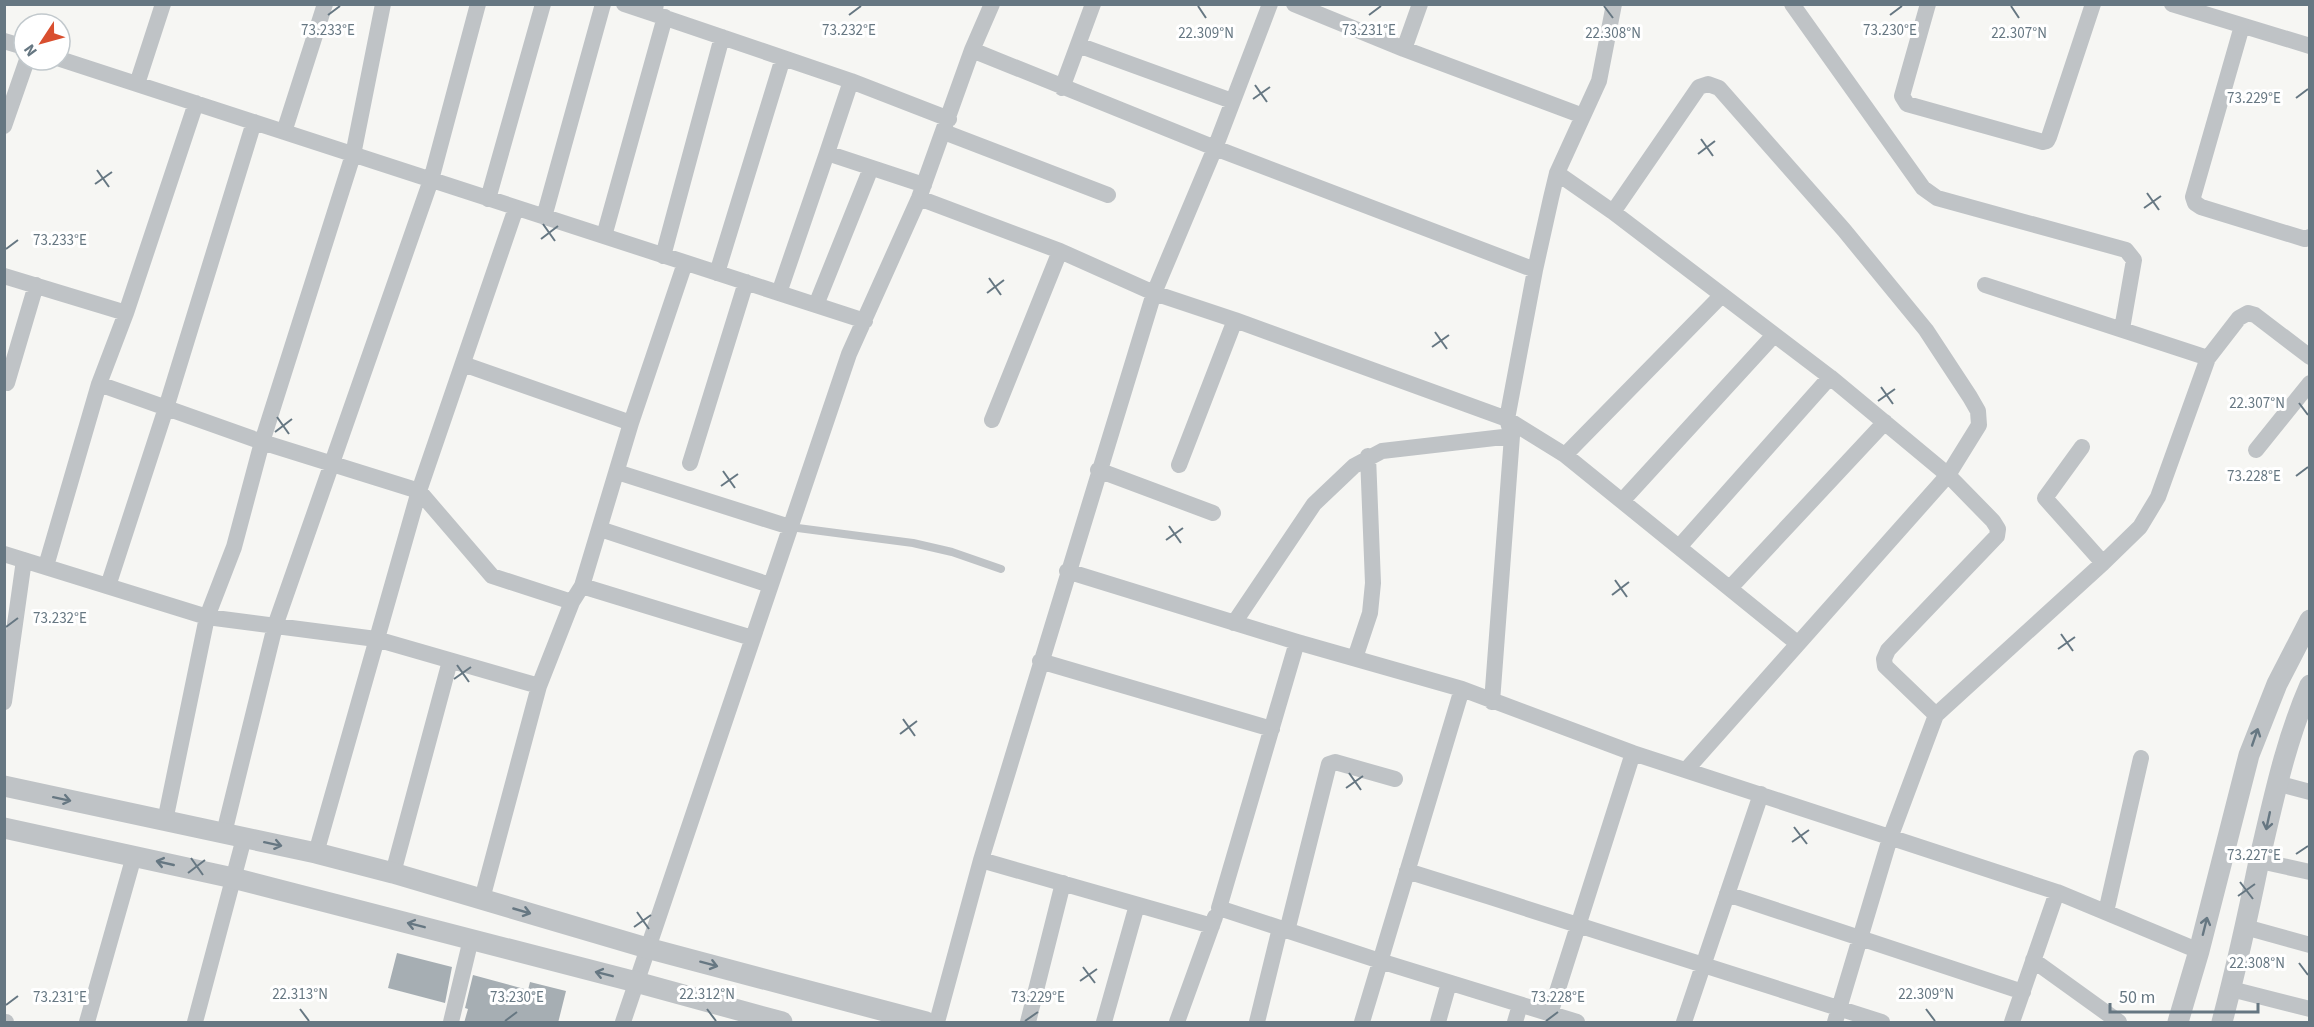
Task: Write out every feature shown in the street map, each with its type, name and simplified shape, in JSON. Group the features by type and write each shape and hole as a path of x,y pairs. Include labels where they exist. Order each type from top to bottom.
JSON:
{"street":[{"path":"137,84 163,4"},
{"path":"284,132 325,4"},
{"path":"165,821 207,617 234,547 262,442 353,155 383,4"},
{"path":"195,1023 233,878 234,836 275,626 431,180 478,4"},
{"path":"488,199 543,4"},
{"path":"544,217 603,4"},
{"path":"624,4 658,12 722,37 851,81 1108,195"},
{"path":"623,1023 849,354 922,191 972,50 992,4"},
{"path":"936,1023 1040,661 1154,293 1215,148 1270,4"},
{"path":"1294,4 1404,49 1583,116"},
{"path":"1404,49 1420,4"},
{"path":"1492,702 1512,436 1507,419 1535,270 1557,173 1599,81 1614,4"},
{"path":"1792,4 1923,188 1929,193 1937,198 2126,250 2132,255 2134,260 2122,329"},
{"path":"1928,4 1902,96 1903,100 1907,104 2043,142 2049,137 2093,4"},
{"path":"2172,4 2310,46"},
{"path":"1062,88 1089,6"},
{"path":"604,236 658,12"},
{"path":"2242,26 2193,197 2195,203 2201,207 2305,239 2310,237"},
{"path":"663,256 722,37"},
{"path":"1078,45 1232,101"},
{"path":"972,50 1215,148 1535,270"},
{"path":"717,273 783,58"},
{"path":"72,63 865,321"},
{"path":"4,126 23,72"},
{"path":"778,293 851,81"},
{"path":"1614,213 1699,87 1708,84 1719,88 1844,230 1926,330 1978,411 1979,425 1948,475 1686,770"},
{"path":"46,566 99,384 126,313 196,103"},
{"path":"108,586 166,408 254,122"},
{"path":"827,153 871,168 1154,293 1235,320 1507,419 1565,455 1797,643"},
{"path":"816,305 871,168"},
{"path":"1557,173 1614,213 1830,377 1948,475 1993,521 1998,529 1997,536 1888,650 1884,659 1885,666 1936,715"},
{"path":"316,853 419,491 516,208"},
{"path":"992,420 1059,251"},
{"path":"482,899 538,686 572,602 582,586 632,423 685,263"},
{"path":"4,276 126,313"},
{"path":"690,463 746,282"},
{"path":"4,382 7,382 36,285"},
{"path":"1985,285 2208,358"},
{"path":"1565,455 1721,296"},
{"path":"1837,1016 1890,838 1936,715 2103,563 2139,527 2158,497 2208,358 2239,318 2247,313 2255,315 2310,357"},
{"path":"1179,465 1235,320"},
{"path":"1622,501 1774,335"},
{"path":"463,364 632,423"},
{"path":"1680,547 1830,377"},
{"path":"2256,450 2310,383"},
{"path":"99,384 262,442 419,491 492,576 572,602"},
{"path":"1730,588 1885,422"},
{"path":"1234,622 1314,504 1354,466 1368,456 1382,451 1512,436"},
{"path":"2082,447 2045,498 2103,563"},
{"path":"1355,658 1370,612 1373,583 1368,456"},
{"path":"1098,470 1213,513"},
{"path":"617,472 790,527"},
{"path":"600,529 770,585"},
{"path":"4,554 207,617 376,639 538,686"},
{"path":"4,702 24,560"},
{"path":"1067,571 1297,642 1462,689 1633,753 2057,892 2199,951"},
{"path":"582,586 752,638"},
{"path":"2178,1023 2199,951 2249,755 2277,684 2310,620"},
{"path":"1177,1023 1219,908 1297,642"},
{"path":"393,873 450,661"},
{"path":"1040,661 1272,729"},
{"path":"2222,1023 2276,783 2299,710 2310,685"},
{"path":"1362,1023 1462,689"},
{"path":"1550,1014 1633,753"},
{"path":"2106,912 2141,758"},
{"path":"1257,1023 1329,764 1335,762 1395,779"},
{"path":"2276,783 2310,792"},
{"path":"4,786 316,853 393,873 647,948 926,1023"},
{"path":"1684,1023 1761,794"},
{"path":"4,828 233,878 636,982 782,1023"},
{"path":"87,1023 134,856"},
{"path":"981,860 1212,926"},
{"path":"2260,861 2310,872"},
{"path":"1407,871 1579,924 1703,966 1837,1016 1882,1023"},
{"path":"1028,1023 1063,883"},
{"path":"2012,1023 2057,892"},
{"path":"1727,894 2023,992"},
{"path":"1104,1023 1137,904"},
{"path":"1219,908 1577,1023"},
{"path":"2245,927 2310,945"},
{"path":"451,1023 471,939"},
{"path":"2033,960 2119,1023"},
{"path":"1438,1023 1449,983"},
{"path":"2231,989 2310,1009"},
{"path":"1515,1023 1520,1005"}],"lane":[{"path":"790,527 913,543 952,552 1001,569"}],"building":[{"path":"397,953 452,967 445,1003 388,988"},
{"path":"473,975 528,990 530,982 566,991 558,1023 464,1023"}]}
